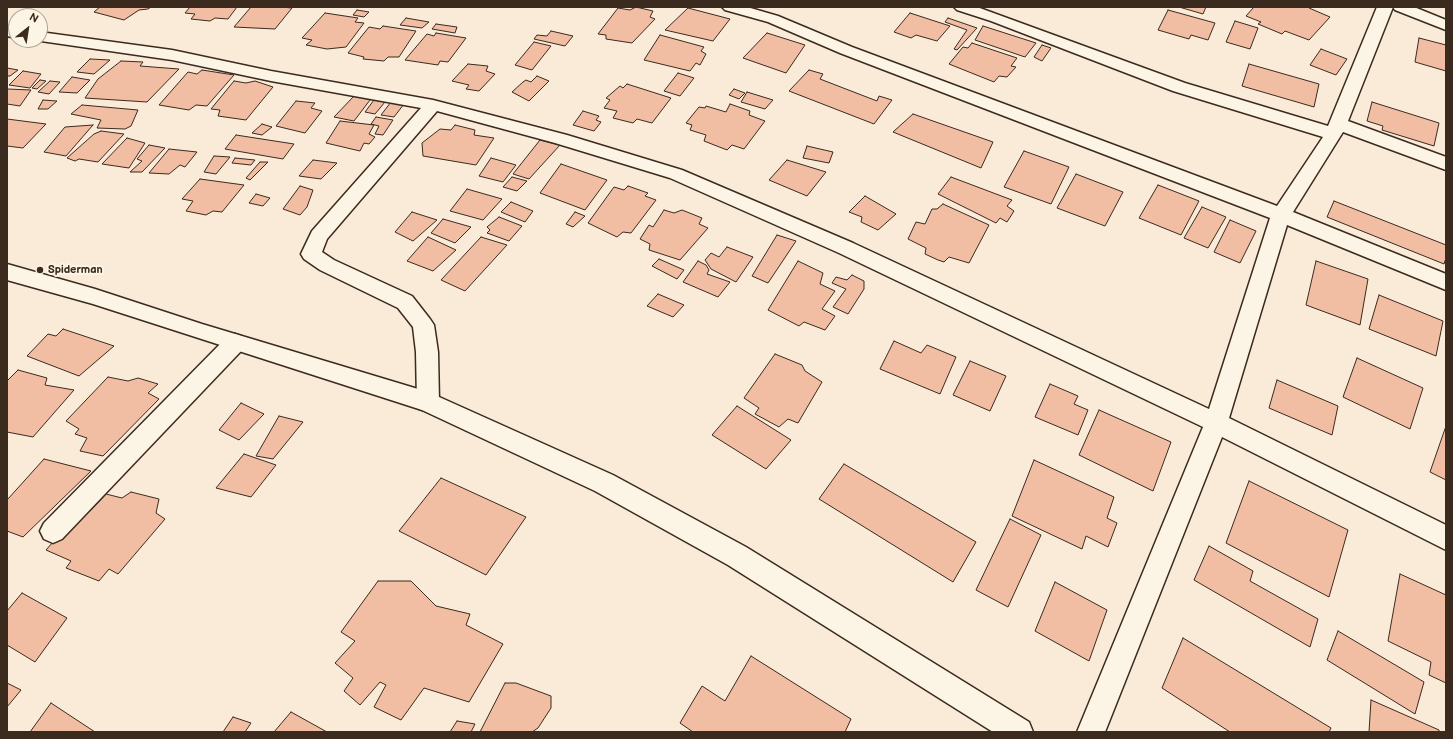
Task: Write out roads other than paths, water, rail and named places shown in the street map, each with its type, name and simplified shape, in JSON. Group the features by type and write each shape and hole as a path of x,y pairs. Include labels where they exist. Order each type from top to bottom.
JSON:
{"street":[{"path":"730,7 772,19 846,50 1281,215 1446,282"},
{"path":"962,7 996,18 1179,87 1336,129 1446,164"},
{"path":"1091,732 1216,423 1281,215 1336,129 1385,7"},
{"path":"1400,7 1446,25"},
{"path":"48,38 172,55 271,76 433,105 561,139 676,174 846,248 1216,423 1446,538"},
{"path":"428,402 427,352 423,325 405,302 327,265 311,254 319,236 433,105"},
{"path":"7,272 95,297 236,343 428,402 604,483 737,556 1020,732"},
{"path":"53,531 236,343"}],"place":[{"name":"Spiderman","path":"40,270"}]}
